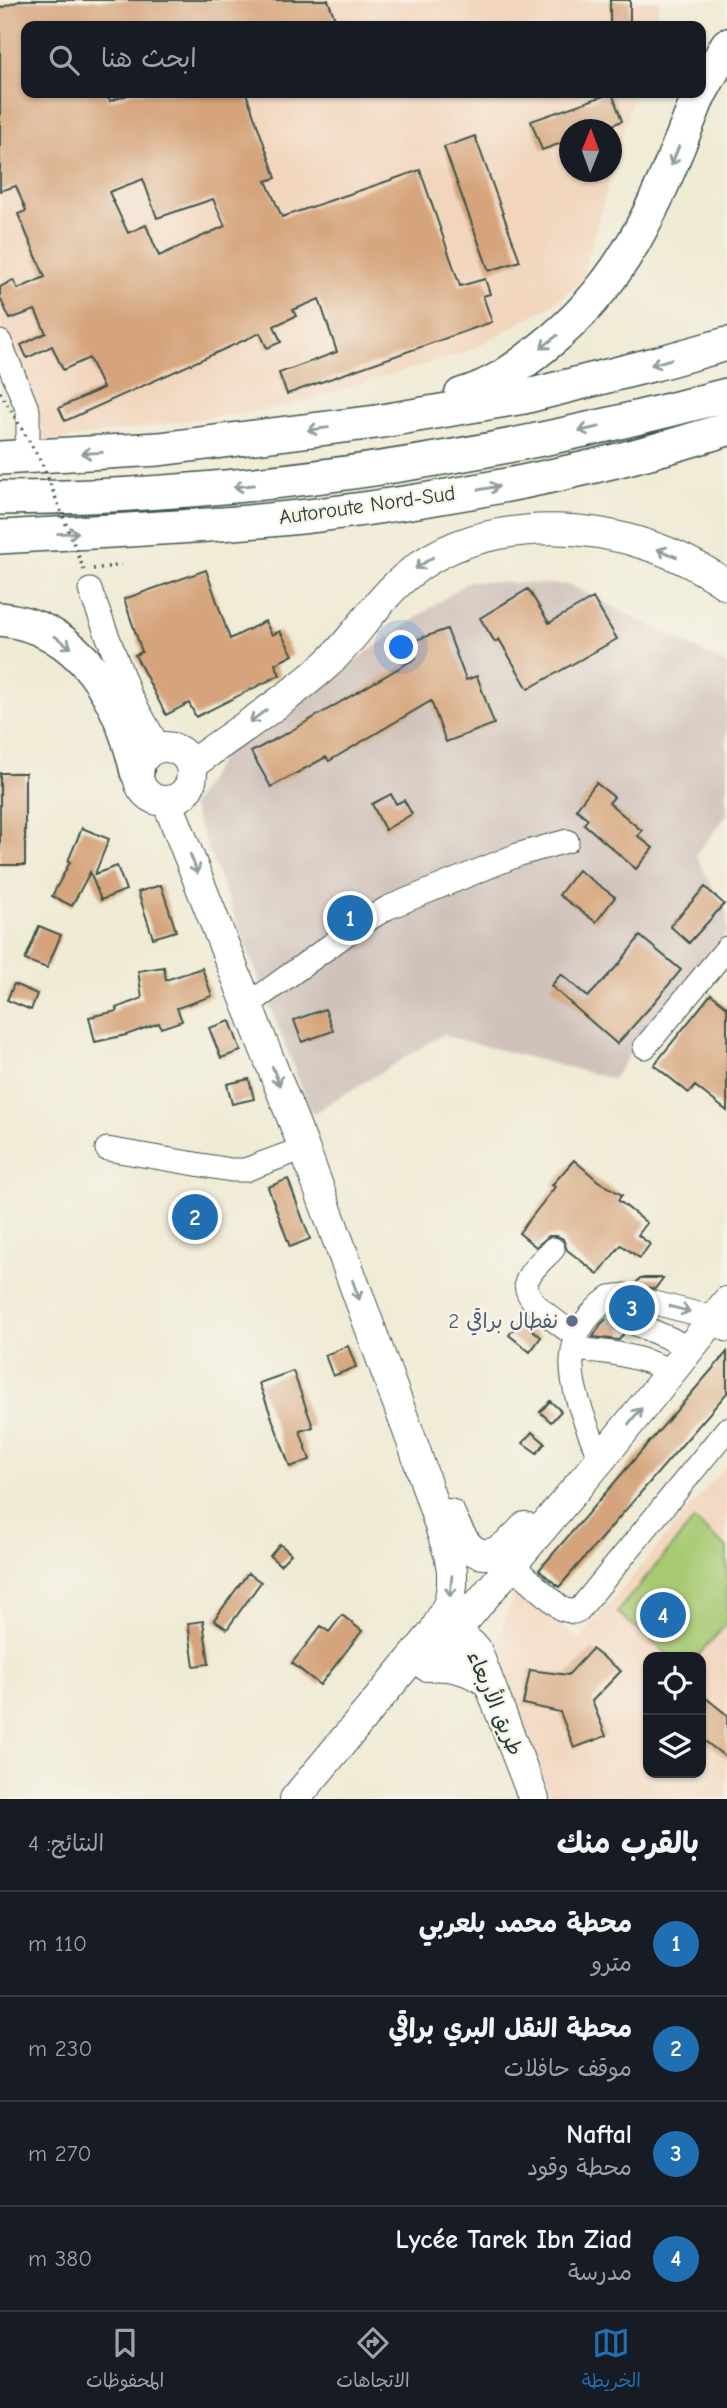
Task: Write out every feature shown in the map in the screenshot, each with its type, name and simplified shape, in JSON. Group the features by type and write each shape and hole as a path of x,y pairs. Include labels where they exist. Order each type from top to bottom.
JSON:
{"highway":[{"path":"706,83 727,45"},
{"path":"376,422 487,387 524,362 585,309 622,263 654,206 699,98"},
{"path":"11,458 159,449 376,422 524,397 727,344"},
{"name":"Autoroute Nord-Sud","path":"0,498 93,497 185,491 346,475 492,450 642,418 727,395"},
{"name":"Autoroute Nord-Sud","path":"0,537 317,515 559,475 727,429"},
{"path":"0,619 22,622 44,630 59,638 83,660 108,692 122,719 137,772"}],"main road":[{"path":"191,765 319,670 348,642 409,573 427,560 465,543 485,537 525,532 600,534 623,538 671,554 727,585"},
{"path":"159,747 178,750 191,765 191,782 187,790 175,800 149,797 142,790 137,772 139,765 147,754 159,747"},
{"path":"167,801 304,1148 415,1450 452,1570 444,1634 427,1666 316,1799"},
{"path":"295,1799 444,1634 502,1576 680,1360 722,1317"},
{"path":"415,1450 430,1468 459,1536 467,1546 477,1552 489,1554 501,1551 511,1544 548,1501 560,1492 576,1487"},
{"path":"427,1666 440,1665 486,1674 486,1626 502,1576"},
{"name":"طريق الأربعاء","path":"444,1634 470,1642 486,1674 534,1799"}],"street":[{"path":"0,342 28,411 28,436 11,458"},
{"path":"87,580 130,695 159,747"},
{"path":"248,1005 387,908 520,854 566,841"},
{"path":"645,1047 727,948"},
{"path":"107,1149 245,1170 304,1148"},
{"path":"553,1249 527,1279 527,1294 575,1343 645,1360 680,1360 671,1339 631,1322"},
{"path":"600,1460 571,1377 575,1343 599,1316 610,1297 636,1298 722,1317"},
{"path":"502,1576 568,1612 579,1610 727,1430"}],"path":[{"path":"0,392 41,463 87,580 122,565"}],"shaded area":[{"path":"0,0 660,0 654,21 21,21 21,98 633,98 622,136 622,119 559,119 559,182 609,182 581,283 548,307 467,352 282,407 46,442 0,325"},
{"path":"469,581 570,585 727,665 727,815 696,855 727,914 727,932 643,1035 613,1079 442,1035 312,1114 191,806 226,751"},
{"path":"727,1464 727,1799 552,1799 492,1661 515,1590 579,1640"}],"green space":[{"path":"694,1520 727,1548 727,1623 701,1652 665,1652 617,1612"}],"building":[{"path":"22,0 328,0 335,19 330,21 21,21 21,98 108,98 110,101 119,98 248,98 276,178 266,181 282,217 420,170 460,286 485,279 490,294 483,296 492,322 287,394 279,373 337,352 319,299 293,310 296,316 274,326 281,342 267,348 260,333 65,421 59,408 103,388 89,358 63,370 52,346 27,358 21,345 46,333 35,310 10,319 0,298 0,287 13,280 18,289 45,277 18,214 26,211 16,186 0,191 0,8","holes":["143,179 157,218 213,199 225,226 159,256 146,225 128,233 109,192"]},
{"path":"610,0 630,0 630,21 610,21"},
{"path":"598,98 614,98 621,119 559,119 559,144 542,150 531,121"},
{"path":"475,136 520,261 489,271 444,147"},
{"path":"206,570 230,639 265,621 272,635 280,631 293,655 275,664 280,675 196,717 189,703 166,715 135,655 142,652 124,599"},
{"path":"528,589 549,623 593,598 617,639 528,689 499,639 495,642 480,618"},
{"path":"447,629 466,680 477,676 494,724 446,742 431,701 329,761 326,757 271,787 251,752 416,658 410,642"},
{"path":"0,773 25,773 25,865 0,865"},
{"path":"596,783 614,797 609,803 642,831 638,836 653,848 636,869 584,824 588,819 576,809"},
{"path":"391,794 396,804 404,800 412,814 385,830 372,804"},
{"path":"82,828 109,839 95,874 117,866 126,890 101,900 90,872 72,906 52,896 70,862 68,861"},
{"path":"578,870 615,897 596,922 559,895"},
{"path":"161,885 176,931 153,938 138,892"},
{"path":"705,887 724,904 689,943 670,926"},
{"path":"39,926 61,935 47,968 25,960"},
{"path":"640,936 681,970 617,1044 551,986 561,974 588,997 619,964"},
{"path":"164,967 166,980 202,968 212,996 177,1008 182,1021 161,1028 159,1023 126,1035 95,1042 89,1017 117,1011 116,1008 142,998 138,971"},
{"path":"14,984 37,994 31,1010 7,1000"},
{"path":"711,994 727,1007 727,1111 695,1086 689,1093 654,1065"},
{"path":"325,1009 333,1031 302,1042 294,1020"},
{"path":"230,1021 241,1051 221,1058 209,1028"},
{"path":"249,1079 254,1099 232,1104 227,1084"},
{"path":"574,1160 598,1181 622,1195 618,1200 647,1223 638,1235 650,1244 640,1258 621,1245 598,1274 567,1250 563,1239 549,1236 536,1247 519,1233 555,1187 552,1185"},
{"path":"288,1179 310,1239 290,1247 268,1187"},
{"path":"640,1278 663,1278 655,1289 644,1287 639,1290 635,1285"},
{"path":"627,1309 618,1317 617,1324 624,1333 619,1340 593,1337 601,1324 616,1310"},
{"path":"521,1320 541,1337 530,1352 509,1335"},
{"path":"348,1346 356,1367 333,1376 325,1355"},
{"path":"727,1352 727,1393 559,1587 539,1570"},
{"path":"293,1371 313,1427 300,1431 310,1460 290,1467 259,1383"},
{"path":"550,1401 561,1411 551,1422 540,1412"},
{"path":"532,1432 545,1443 537,1453 523,1443"},
{"path":"280,1544 291,1554 280,1565 270,1556"},
{"path":"248,1573 261,1582 227,1629 214,1620"},
{"path":"342,1615 362,1631 320,1685 292,1663 321,1626 329,1632"},
{"path":"203,1621 209,1664 194,1666 188,1623"},
{"path":"592,1649 621,1671 592,1701 606,1736 574,1748 560,1712 523,1704 530,1670 568,1675"},
{"path":"706,1698 727,1715 727,1758 706,1742"}],"tunnel":[{"path":"607,1317 631,1322"}],"place":[{"name":"محطة محمد بلعربي","path":"350,918"},
{"name":"محطة النقل البري براقي","path":"195,1217"},
{"name":"Naftal","path":"632,1308"},
{"name":"نفطال براقي 2","path":"572,1321"},
{"name":"Lycée Tarek Ibn Ziad","path":"663,1615"}]}
